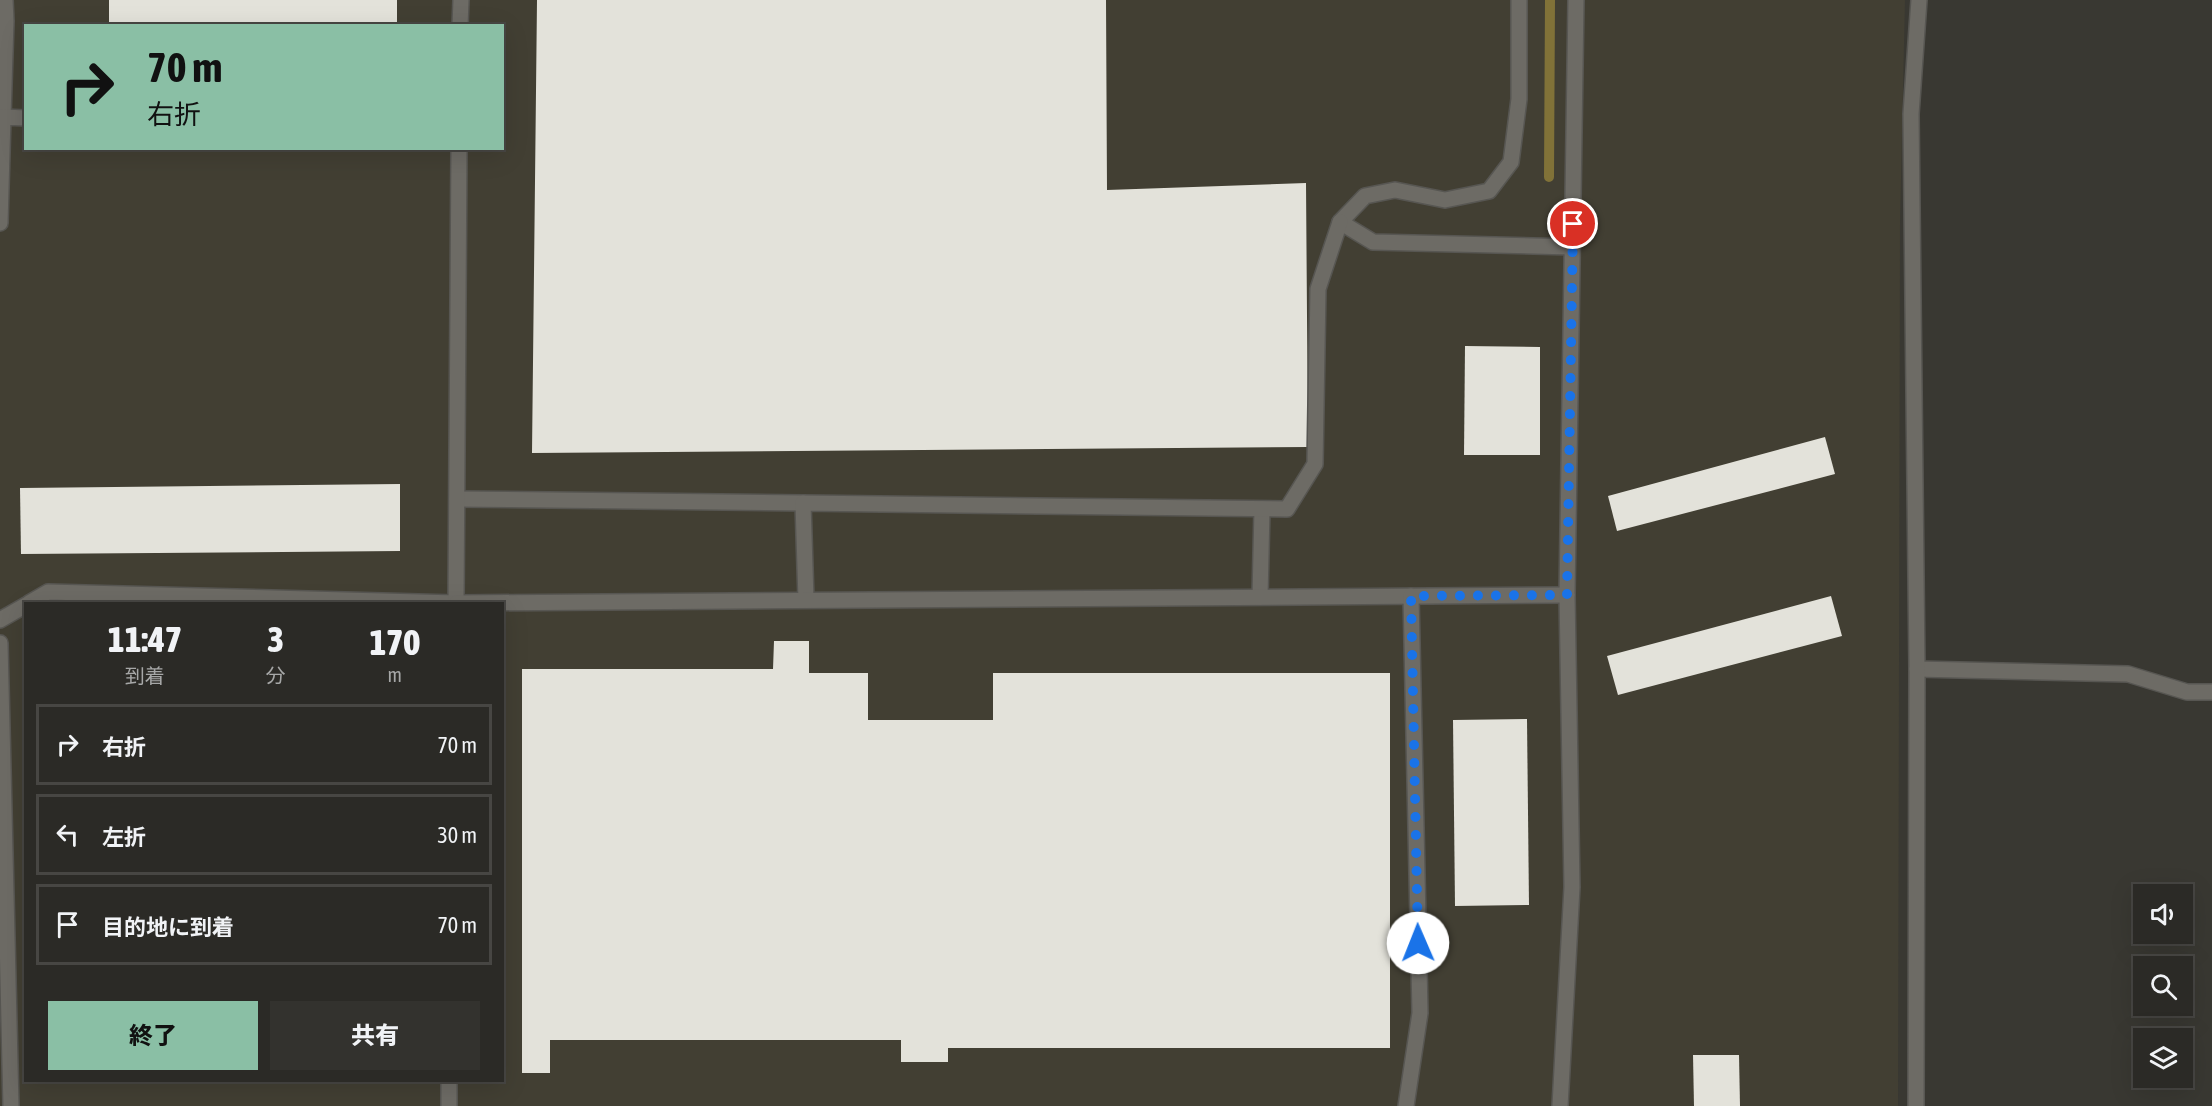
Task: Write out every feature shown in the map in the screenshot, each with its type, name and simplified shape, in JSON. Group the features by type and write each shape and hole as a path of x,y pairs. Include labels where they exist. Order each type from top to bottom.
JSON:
{"street":[{"path":"0,223 5,0"},
{"path":"460,24 461,0"},
{"path":"457,499 1287,509 1315,464 1318,289 1340,222 1365,196 1395,190 1445,200 1489,191 1511,162 1519,99 1519,0"},
{"path":"1560,1106 1572,887 1567,595 1576,0"},
{"path":"1916,1106 1917,669 1911,114 1919,0"},
{"path":"3,117 24,118"},
{"path":"456,602 459,150"},
{"path":"1340,222 1373,242 1572,247"},
{"path":"803,503 807,600"},
{"path":"1260,597 1262,509"},
{"path":"30,602 48,592 419,602"},
{"path":"504,603 1567,595"},
{"path":"1406,1106 1420,1013 1411,596"},
{"path":"0,620 24,606"},
{"path":"0,643 11,1106"},
{"path":"1917,669 2128,674 2187,692 2212,692"},
{"path":"449,1082 449,1106"}],"shaded area":[{"path":"0,0 1905,0 1900,223 1898,1106 0,1106"}],"building":[{"path":"109,0 397,0 397,24 109,24"},
{"path":"537,0 1106,0 1107,190 1306,183 1308,447 532,453"},
{"path":"1465,346 1540,347 1540,455 1464,455"},
{"path":"1825,437 1835,474 1617,531 1608,496"},
{"path":"400,484 400,551 21,554 20,488"},
{"path":"1831,596 1842,636 1618,695 1607,656"},
{"path":"774,641 809,641 809,673 868,673 868,720 993,720 993,673 1390,673 1390,1048 948,1048 948,1062 901,1062 901,1040 550,1040 550,1073 522,1073 522,669 773,669"},
{"path":"1527,719 1529,905 1455,906 1453,720"},
{"path":"1693,1055 1739,1055 1740,1106 1694,1106"}],"waterway":[{"path":"1549,177 1550,0"}],"route":[{"path":"1418,943 1411,596 1567,595 1573,224"}]}
